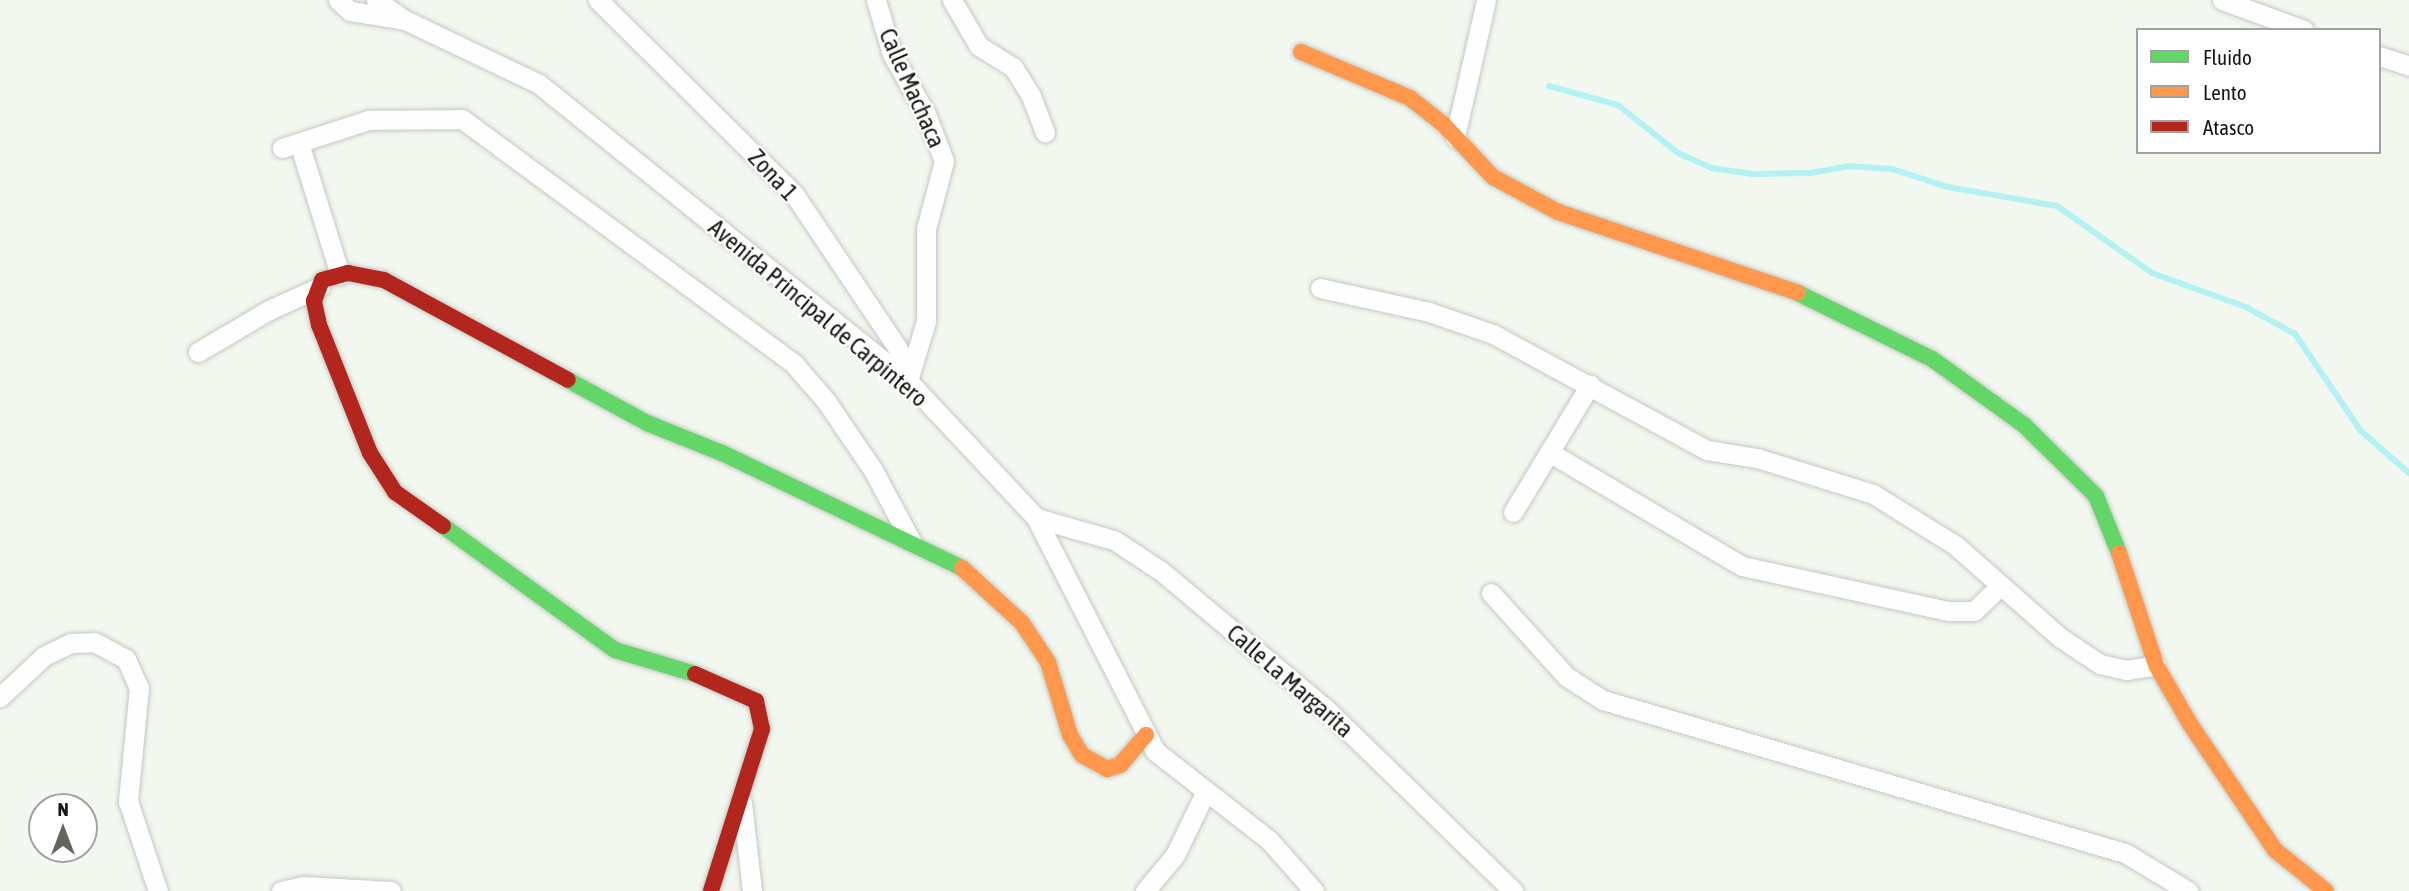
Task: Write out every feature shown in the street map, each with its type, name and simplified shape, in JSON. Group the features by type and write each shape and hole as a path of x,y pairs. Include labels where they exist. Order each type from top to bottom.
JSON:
{"street":[{"path":"338,0 350,11 405,20"},
{"name":"Avenida Principal de Carpintero","path":"376,0 405,20 539,84 908,381 1035,518 1155,751 1269,840 1314,891"},
{"name":"Zona 1","path":"598,0 794,194 898,349 908,381"},
{"name":"Calle Machaca","path":"876,0 892,54 926,114 944,162 926,229 926,321 908,381"},
{"path":"952,0 979,46 1013,67 1031,96 1045,132"},
{"path":"1455,136 1486,0"},
{"path":"2222,0 2299,28"},
{"path":"1301,52 1409,98 1455,136 1493,177 1558,212 1783,286 1851,316 1933,359 2024,425 2096,496 2113,534 2156,665 2276,850 2326,891"},
{"path":"2381,57 2409,65"},
{"path":"340,275 291,145 368,121 462,119 794,364 826,401 873,470 911,541"},
{"path":"711,891 742,802 762,729 756,701 684,669 615,649 395,492 370,453 318,326 314,301 322,280 340,275 384,280 647,424 722,453 911,541 975,576 1022,623 1048,662 1070,735 1082,755 1107,769 1120,765 1146,735"},
{"path":"198,352 269,310 320,287"},
{"path":"1321,288 1429,312 1493,334 1707,450 1757,458 1873,494 1955,545 2062,638 2100,664 2126,670 2156,665"},
{"path":"1513,512 1590,385"},
{"path":"1549,452 1742,566 1949,611 1974,611 2001,585"},
{"name":"Calle La Margarita","path":"1035,518 1114,540 1161,571 1327,710 1513,891"},
{"path":"1491,593 1567,677 1603,700 2124,853 2188,891"},
{"path":"0,697 44,656 71,643 94,642 126,659 139,688 128,801 158,891"},
{"path":"1145,891 1175,855 1206,791"},
{"path":"742,802 752,891"},
{"path":"281,891 303,886 391,891"}],"waterway":[{"path":"1549,86 1618,105 1678,153 1712,168 1752,174 1810,173 1848,166 1892,169 1948,187 2057,206 2152,273 2246,307 2295,334 2361,431 2409,473"}],"traffic: fast":[{"path":"1798,293 1932,359 2024,425 2096,496 2119,553"},
{"path":"568,380 647,423 722,453 962,568"},
{"path":"443,526 615,650 695,674"}],"traffic: slow":[{"path":"1301,52 1410,98 1443,124 1493,177 1558,212 1798,293"},
{"path":"2119,553 2156,665 2190,724 2275,850 2326,891"},
{"path":"962,568 1022,623 1048,662 1070,735 1082,755 1107,769 1120,765 1146,735"}],"traffic: jam":[{"path":"443,526 395,492 370,453 319,325 314,301 322,280 348,273 384,280 568,380"},
{"path":"695,674 756,701 762,729 711,891"}]}
